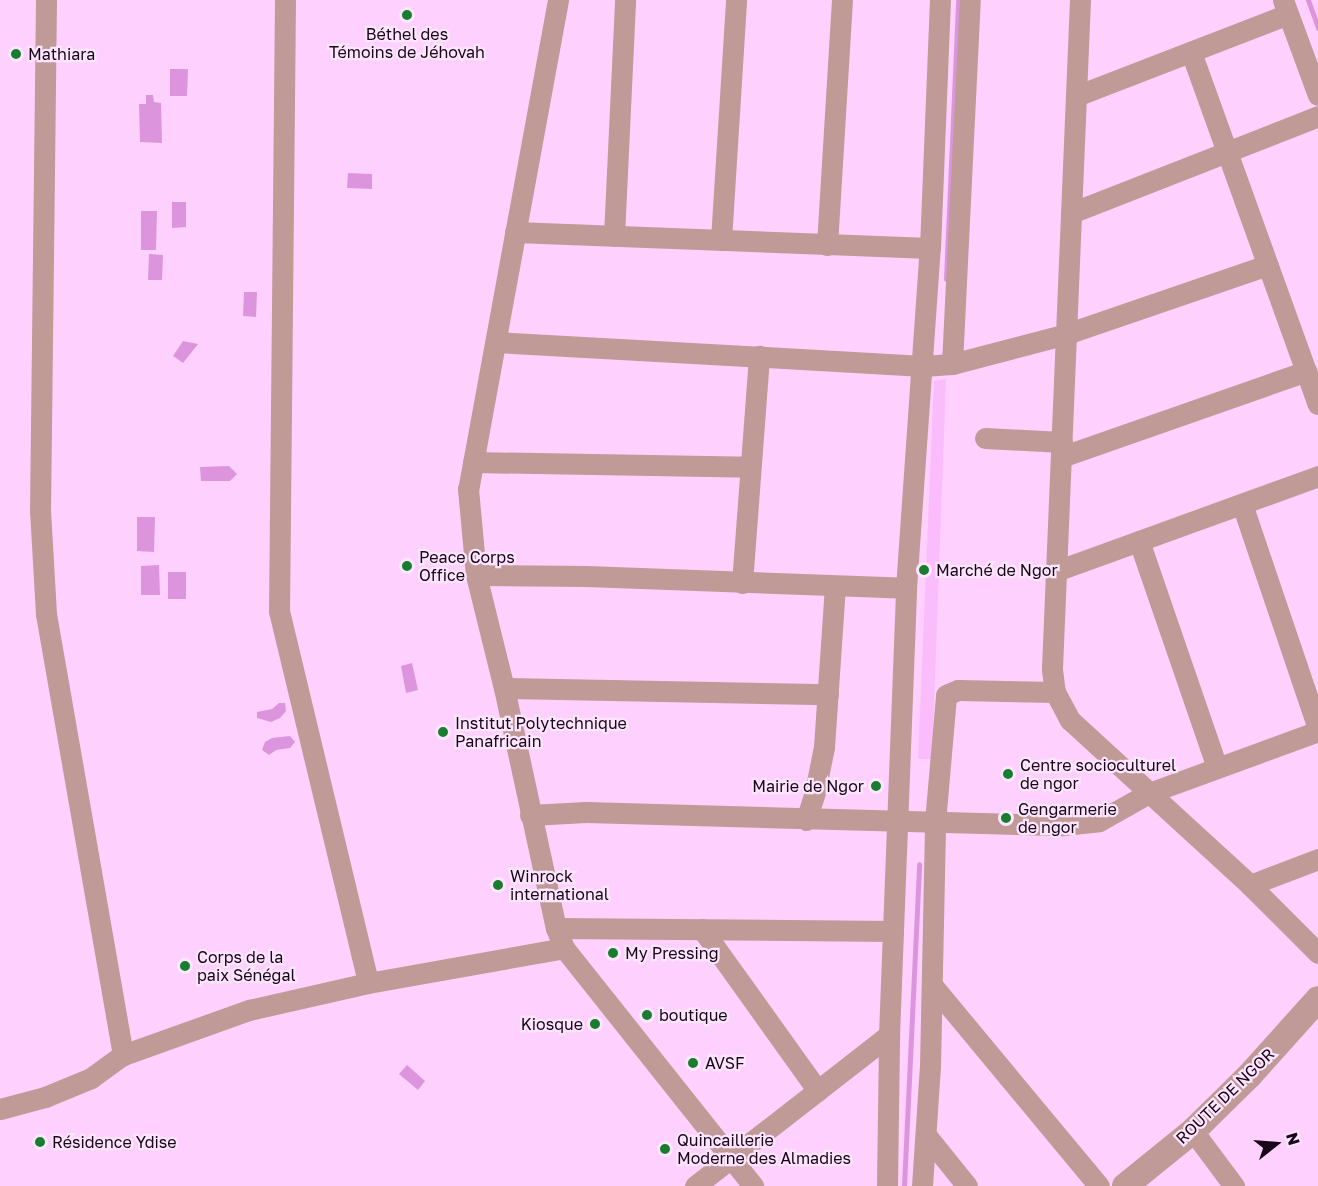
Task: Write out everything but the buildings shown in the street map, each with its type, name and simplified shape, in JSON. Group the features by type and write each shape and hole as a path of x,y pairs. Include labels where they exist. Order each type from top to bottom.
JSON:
{"street":[{"path":"46,0 40,510 46,614 123,1055"},
{"path":"285,0 279,611 368,983"},
{"path":"558,0 468,489 476,575 504,688 530,814 560,938 753,1186"},
{"path":"614,236 625,0"},
{"path":"721,240 736,0"},
{"path":"827,245 842,0"},
{"path":"887,1186 889,1035 906,588 930,248 940,0"},
{"path":"952,364 970,0"},
{"path":"1080,0 1052,669 1056,692 1070,720 1250,885 1318,953"},
{"path":"1076,96 1191,52 1286,7 1318,95"},
{"path":"1191,52 1318,404"},
{"path":"1071,213 1318,116"},
{"path":"515,232 930,248"},
{"path":"495,342 923,366 952,364 1066,334 1268,265"},
{"path":"742,583 759,356"},
{"path":"985,438 1061,449 1306,371"},
{"path":"473,462 750,467"},
{"path":"1056,571 1318,476"},
{"path":"530,814 586,812 1063,825 1099,821 1149,793 1318,730 1242,504"},
{"path":"1139,541 1216,768"},
{"path":"476,575 586,576 906,588"},
{"path":"806,819 823,755 835,586"},
{"path":"504,688 828,694"},
{"path":"922,1186 932,985 935,822 946,695 958,690 1056,692"},
{"path":"1250,885 1318,859"},
{"path":"0,1109 45,1097 91,1078 123,1055 249,1010 560,938 702,929 893,931"},
{"path":"702,929 818,1090"},
{"path":"932,985 1100,1186"},
{"name":"ROUTE DE NGOR","path":"1125,1186 1193,1131 1249,1076 1318,999"},
{"path":"695,1186 889,1035"},
{"path":"1193,1131 1234,1186"},
{"path":"926,1135 967,1186"}],"shaded area":[{"path":"170,69 188,69 187,96 170,96"},
{"path":"146,95 153,95 154,102 161,103 162,143 140,142 139,104 146,104"},
{"path":"348,173 372,174 372,189 347,188"},
{"path":"172,202 186,202 186,227 172,228"},
{"path":"141,211 157,211 156,250 141,250"},
{"path":"149,254 163,255 162,280 148,280"},
{"path":"244,292 257,292 256,317 243,316"},
{"path":"183,341 198,344 183,363 173,356"},
{"path":"946,379 932,759 918,759 934,381"},
{"path":"229,466 237,474 230,481 201,481 200,467"},
{"path":"137,517 155,517 154,552 137,551"},
{"path":"159,565 160,595 141,595 141,566"},
{"path":"168,572 186,572 186,599 168,599"},
{"path":"412,663 418,690 406,693 401,666"},
{"path":"279,703 285,703 286,711 280,718 271,722 257,718 257,712 272,709"},
{"path":"290,736 295,742 290,748 276,750 269,755 262,750 265,742 272,738"},
{"path":"407,1065 425,1081 418,1090 399,1074"}],"waterway":[{"path":"946,279 958,0"},
{"path":"1308,0 1318,28"},
{"path":"904,1186 919,864"}],"place":[{"name":"Béthel des Témoins de Jéhovah","path":"407,15"},
{"name":"Mathiara","path":"16,54"},
{"name":"Peace Corps Office","path":"407,566"},
{"name":"Marché de Ngor","path":"924,570"},
{"name":"Institut Polytechnique Panafricain","path":"443,732"},
{"name":"Centre socioculturel de ngor","path":"1008,774"},
{"name":"Mairie de Ngor","path":"876,786"},
{"name":"Gengarmerie de ngor","path":"1006,818"},
{"name":"Winrock international","path":"498,885"},
{"name":"My Pressing","path":"613,953"},
{"name":"Corps de la paix Sénégal","path":"185,966"},
{"name":"boutique","path":"647,1015"},
{"name":"Kiosque","path":"595,1024"},
{"name":"AVSF","path":"693,1063"},
{"name":"Résidence Ydise","path":"40,1142"},
{"name":"Quincaillerie Moderne des Almadies","path":"665,1149"}]}
